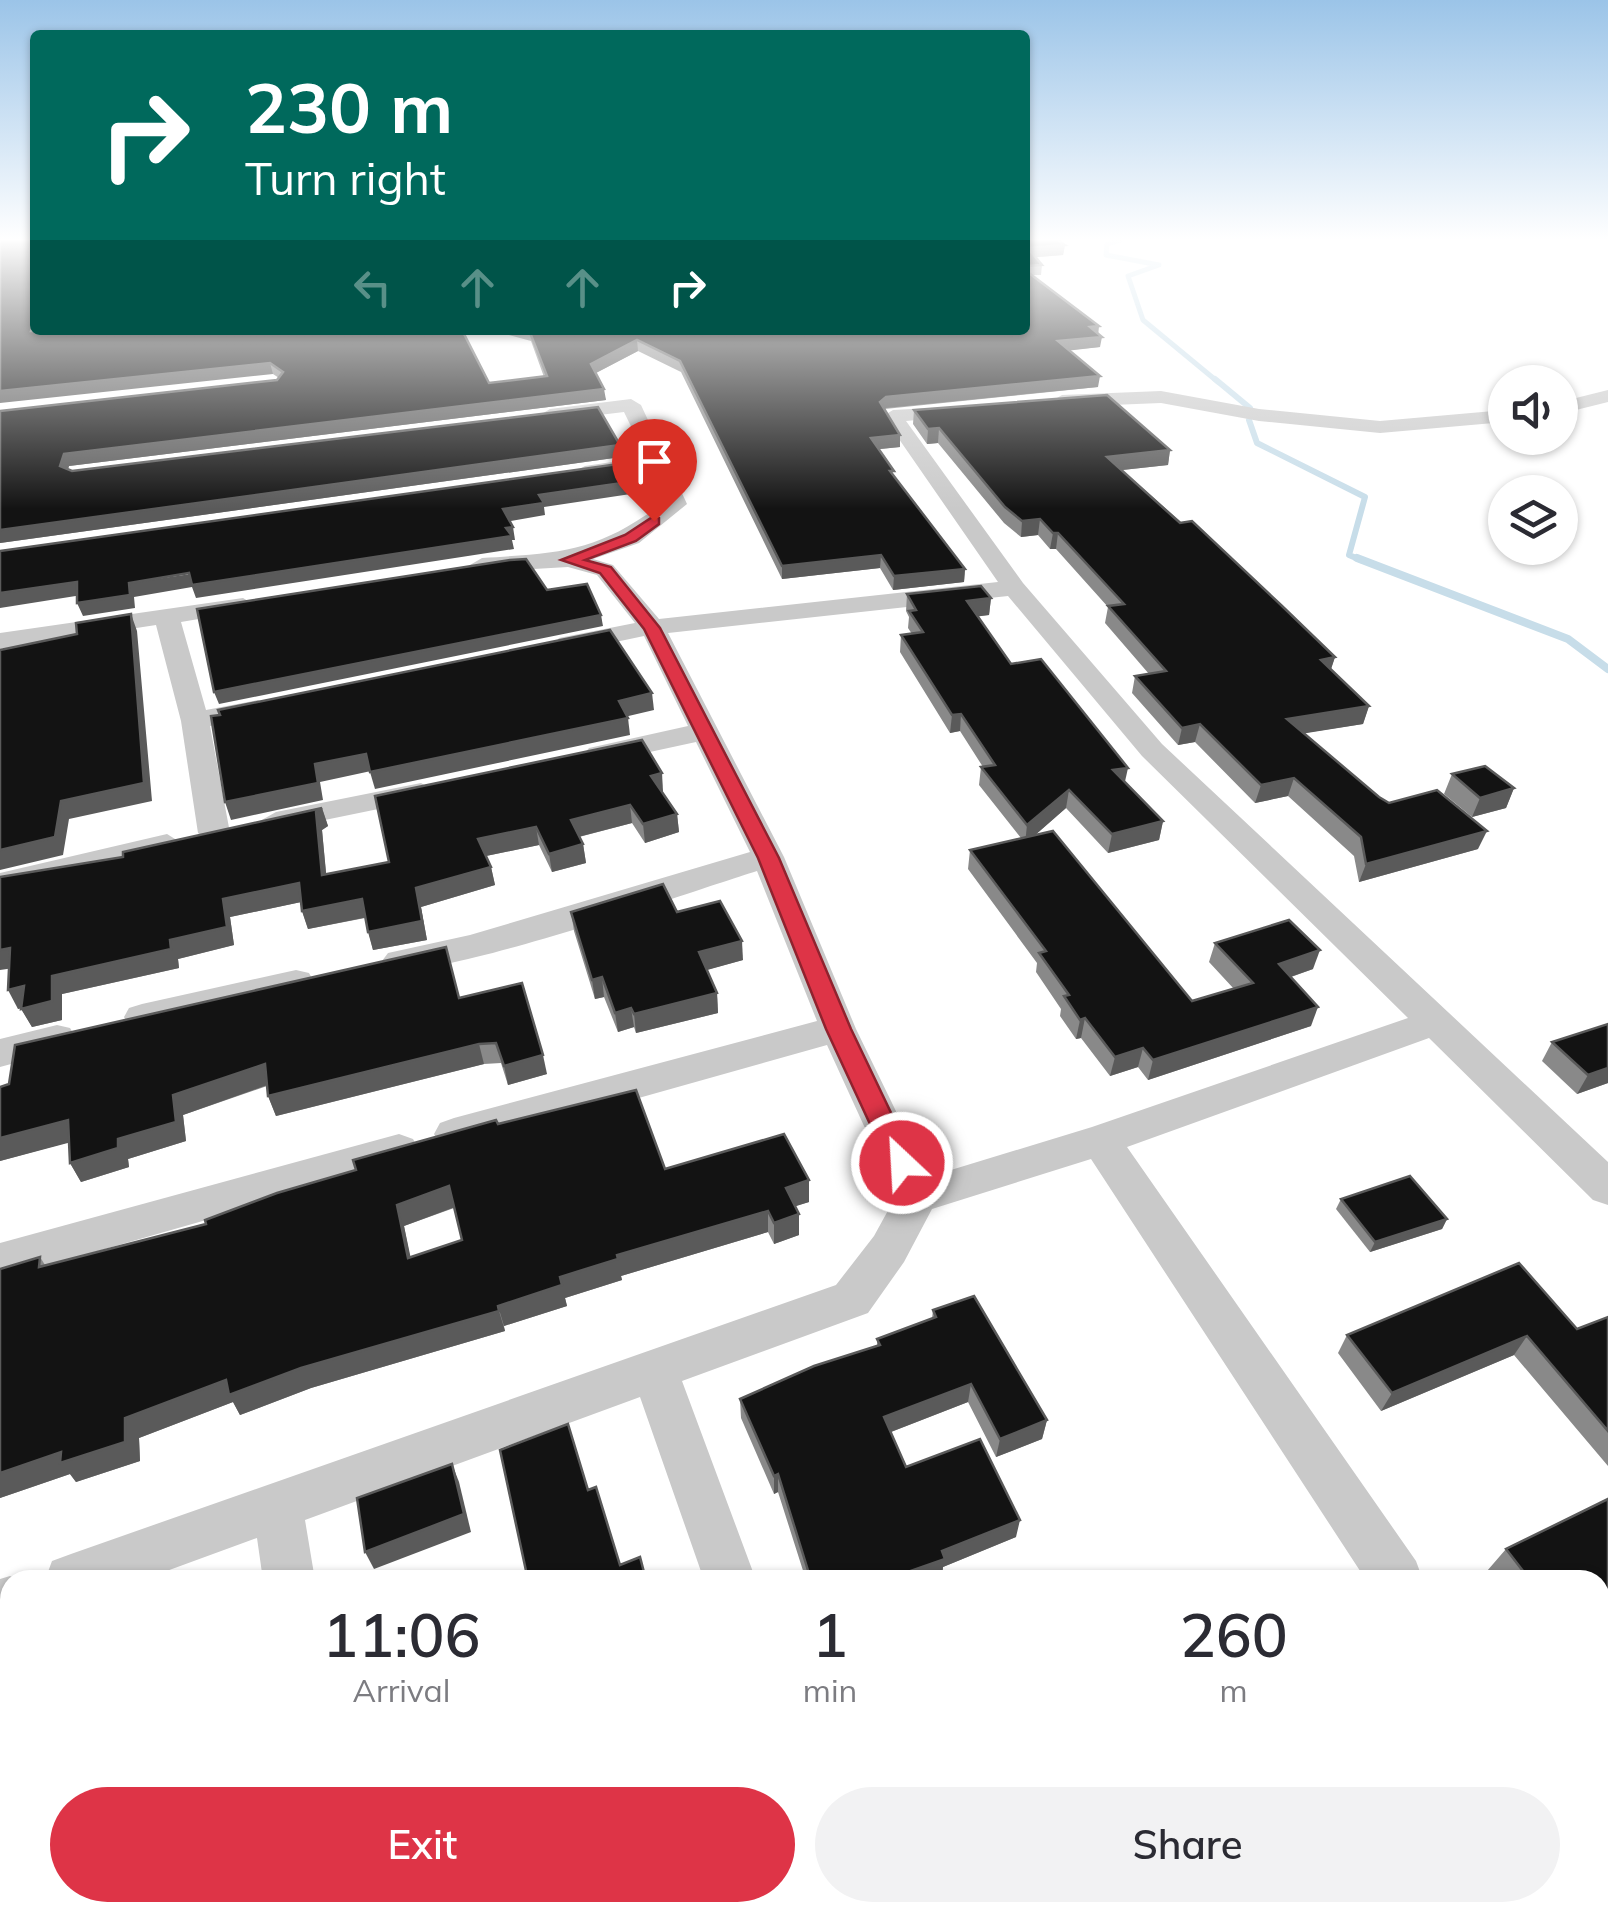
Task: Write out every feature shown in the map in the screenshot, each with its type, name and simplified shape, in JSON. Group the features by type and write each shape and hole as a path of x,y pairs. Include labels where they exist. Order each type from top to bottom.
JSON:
{"street":[{"path":"1578,404 1608,396"},
{"path":"1043,402 1161,397 1340,426 1412,427 1488,418"},
{"path":"534,417 631,405 676,504 631,538 569,560"},
{"path":"987,407 892,416 1014,588 1152,750 1608,1188"},
{"path":"564,476 658,461"},
{"path":"454,570 511,560 569,560 605,570 652,628 768,858 838,1029 917,1197"},
{"path":"538,651 652,628 1014,588"},
{"path":"0,641 282,599"},
{"path":"167,618 195,721 214,833"},
{"path":"195,721 290,702"},
{"path":"578,759 706,731"},
{"path":"0,882 214,833 450,786"},
{"path":"374,966 472,946 768,858"},
{"path":"0,1053 336,974"},
{"path":"98,1570 653,1367 852,1299 890,1250 917,1197 1100,1140 1435,1022"},
{"path":"0,1260 838,1029"},
{"path":"1100,1140 1390,1570"},
{"path":"653,1367 726,1570"},
{"path":"277,1503 287,1570"}],"building":[{"path":"0,330 30,330 30,335 465,335 489,383 547,376 531,335 1030,335 1030,330 1093,330 1102,337 1058,341 1100,376 886,397 880,402 900,435 871,438 894,471 890,471 965,569 894,576 881,555 782,566 680,361 637,340 591,364 604,389 64,454 60,466 72,471 598,407 620,445 0,530 0,411 277,380 283,372 270,363 0,391"},
{"path":"1107,395 1170,450 1107,457 1180,523 1192,521 1281,605 1335,657 1321,660 1369,706 1287,719 1389,803 1437,790 1487,831 1366,864 1361,837 1294,778 1261,785 1200,724 1182,728 1135,676 1166,671 1108,606 1124,604 1058,533 1053,533 1040,519 1022,521 1005,507 939,428 928,429 914,410"},
{"path":"632,462 643,480 539,495 544,503 503,509 513,527 506,528 512,536 192,585 189,573 129,583 130,595 77,603 77,582 0,593 0,551"},
{"path":"526,559 547,590 587,584 601,615 214,692 197,609"},
{"path":"981,586 991,598 967,601 1011,664 1041,659 1128,768 1113,770 1163,821 1112,834 1069,790 1027,825 981,767 995,765 961,714 952,715 901,635 923,632 909,611 916,610 907,594"},
{"path":"131,614 144,783 61,801 55,837 0,850 0,650 77,634 76,623"},
{"path":"610,630 652,693 619,701 628,718 370,772 366,754 315,764 318,783 225,802 211,716 220,715 218,710"},
{"path":"642,740 662,773 651,776 677,814 643,824 630,805 571,820 583,844 549,854 536,827 478,839 491,867 416,888 422,921 368,932 362,899 302,911 299,883 223,899 227,927 170,940 171,949 52,976 52,1001 21,1009 24,986 8,990 10,948 0,950 0,877 123,857 123,852 322,808 316,812 322,875 389,862 375,796"},
{"path":"1485,766 1514,788 1480,798 1452,774"},
{"path":"1053,831 1192,1001 1253,983 1215,943 1289,920 1320,950 1279,964 1318,1007 1153,1060 1143,1048 1115,1057 1085,1018 1080,1020 1064,996 1069,995 1039,953 1046,951 970,850"},
{"path":"663,884 677,912 720,901 742,941 699,952 717,993 634,1014 631,1008 615,1013 602,977 592,980 571,912"},
{"path":"446,947 459,998 522,983 543,1055 504,1066 496,1043 479,1044 268,1096 265,1064 173,1095 176,1122 118,1139 118,1148 70,1163 68,1120 0,1138 0,1087 9,1084 15,1045"},
{"path":"1608,1024 1608,1068 1588,1075 1552,1042"},
{"path":"636,1090 665,1169 784,1134 809,1180 786,1188 799,1214 774,1223 768,1211 617,1255 618,1259 560,1277 562,1285 498,1306 499,1311 301,1368 229,1395 226,1380 125,1418 125,1442 60,1463 61,1452 0,1473 0,1269 40,1257 39,1267 206,1224 205,1220 277,1193 356,1170 353,1160 496,1120 498,1124","holes":["449,1186 462,1240 408,1258 397,1205"]},
{"path":"1410,1176 1447,1219 1375,1242 1341,1199"},
{"path":"1519,1263 1577,1329 1608,1317 1608,1431 1527,1336 1392,1393 1347,1335"},
{"path":"974,1296 1047,1420 1000,1439 971,1384 884,1417 906,1467 980,1439 1020,1520 942,1551 945,1559 914,1570 808,1570 778,1474 774,1476 740,1399 814,1366 880,1345 877,1339 936,1317 933,1310"},
{"path":"568,1424 588,1490 596,1487 620,1565 640,1557 643,1570 526,1570 500,1450"},
{"path":"452,1464 464,1514 365,1552 357,1498"},
{"path":"1608,1499 1608,1570 1522,1570 1506,1549"}],"waterway":[{"path":"1155,330 1218,382"},
{"path":"1215,379 1250,408"},
{"path":"1249,420 1257,443 1365,497 1349,555 1363,561"},
{"path":"1357,558 1568,639 1608,669"}],"route":[{"path":"654,521 631,538 569,560 605,570 652,628 768,858 838,1029 902,1163"}]}
